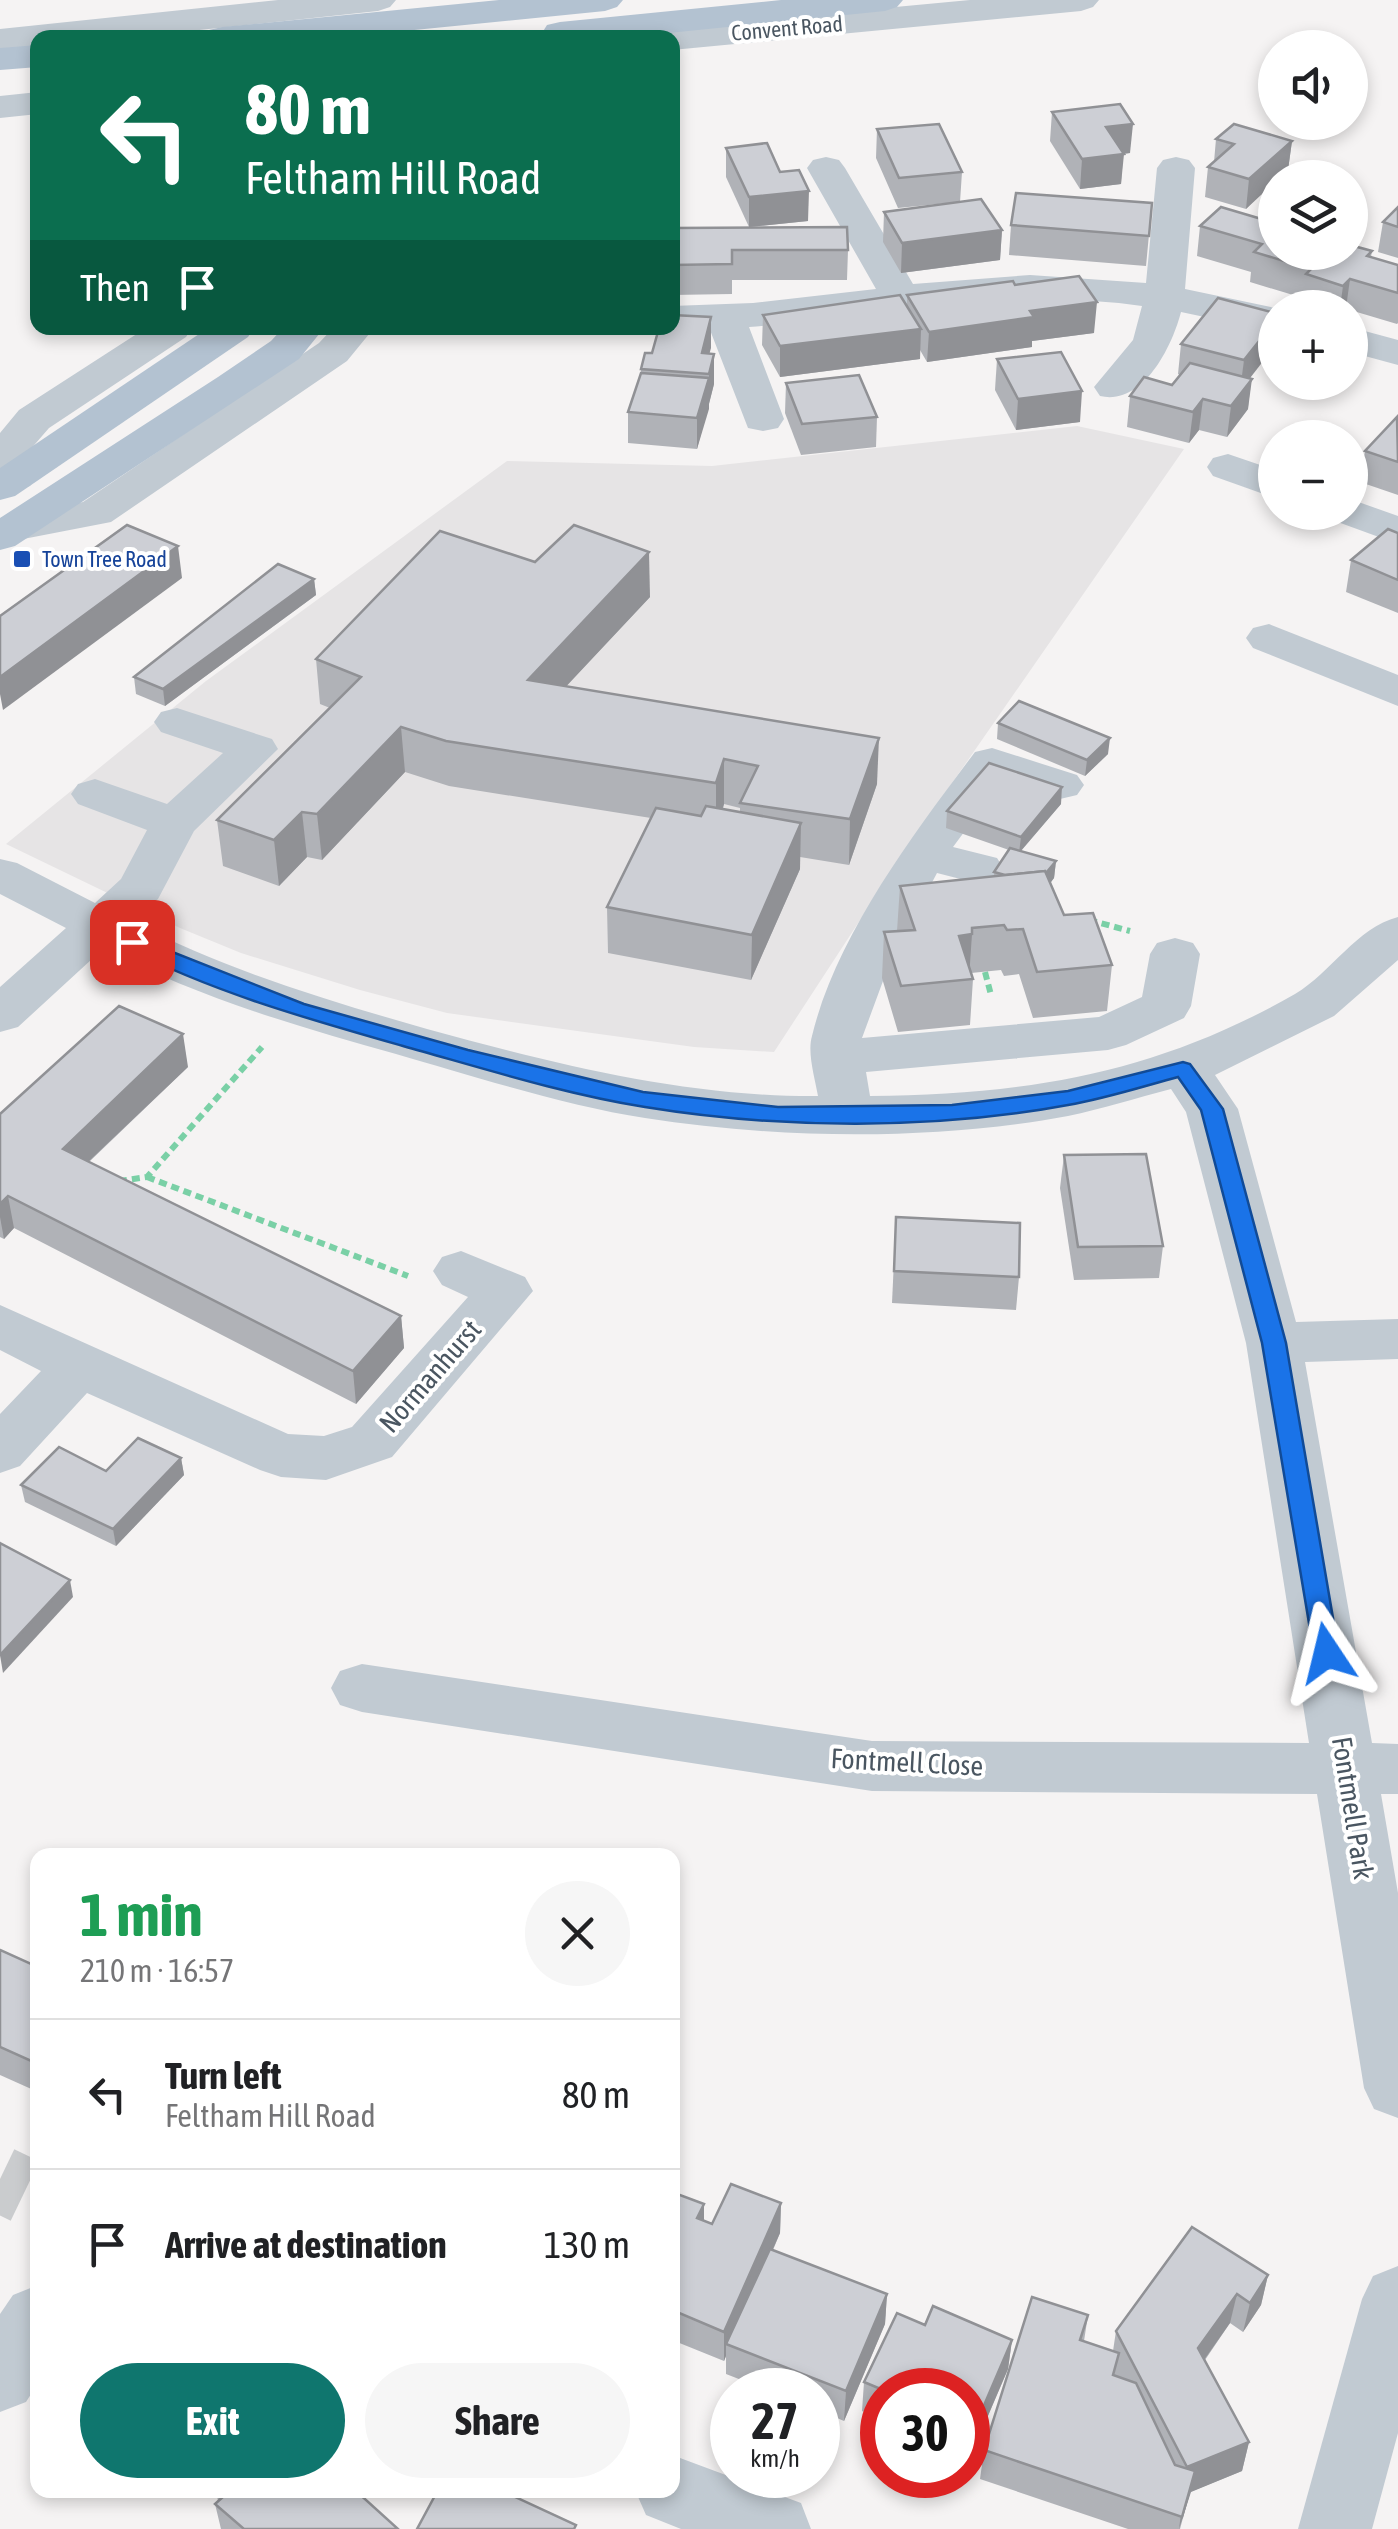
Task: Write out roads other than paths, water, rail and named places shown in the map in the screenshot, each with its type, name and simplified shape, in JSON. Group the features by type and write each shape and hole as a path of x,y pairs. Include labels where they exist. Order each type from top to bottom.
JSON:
{"main road":[{"path":"294,30 605,0"},
{"name":"Convent Road","path":"591,30 885,0"},
{"path":"0,59 30,57"},
{"path":"0,88 30,85"},
{"path":"8,482 224,335"},
{"path":"6,532 233,386 285,350 298,335"}],"street":[{"path":"94,30 378,0"},
{"name":"Convent Road","path":"680,38 1081,0"},
{"path":"0,40 30,37"},
{"path":"0,107 30,104"},
{"path":"826,168 902,299"},
{"path":"1115,387 1154,342 1165,296 1176,168"},
{"path":"680,318 726,319 995,288 1094,289 1165,296 1258,316"},
{"path":"726,319 763,418"},
{"path":"8,482 8,450 17,413 159,335"},
{"path":"6,532 96,514 333,352 348,335"},
{"path":"1228,467 1258,478"},
{"path":"1368,519 1398,531"},
{"path":"1270,638 1398,692"},
{"path":"0,1014 102,927 141,888 174,824 255,749 178,722"},
{"path":"846,1113 836,1039 864,962 923,854 992,762 1060,785"},
{"path":"94,794 174,824"},
{"path":"923,854 980,869"},
{"path":"0,874 162,958 297,1009 467,1057 643,1100 778,1114 952,1113 1068,1098 1183,1069 1316,1004 1398,933"},
{"path":"838,1057 1108,1033 1166,1006 1175,954"},
{"name":"Fontmell Park","path":"1183,1069 1212,1109 1274,1343 1372,1769 1398,2088"},
{"name":"Normanhurst","path":"0,1326 79,1366 281,1455 326,1458 372,1442 505,1291 461,1272"},
{"path":"1274,1343 1398,1339"},
{"path":"0,1450 79,1366"},
{"name":"Fontmell Close","path":"362,1688 872,1766 1372,1769"},
{"path":"1335,2529 1398,2299"},
{"path":"0,2378 30,2331"},
{"path":"680,2493 774,2529"}],"tunnel":[{"path":"0,2179 25,2191"}],"place":[{"name":"Town Tree Road","path":"22,559"}]}
